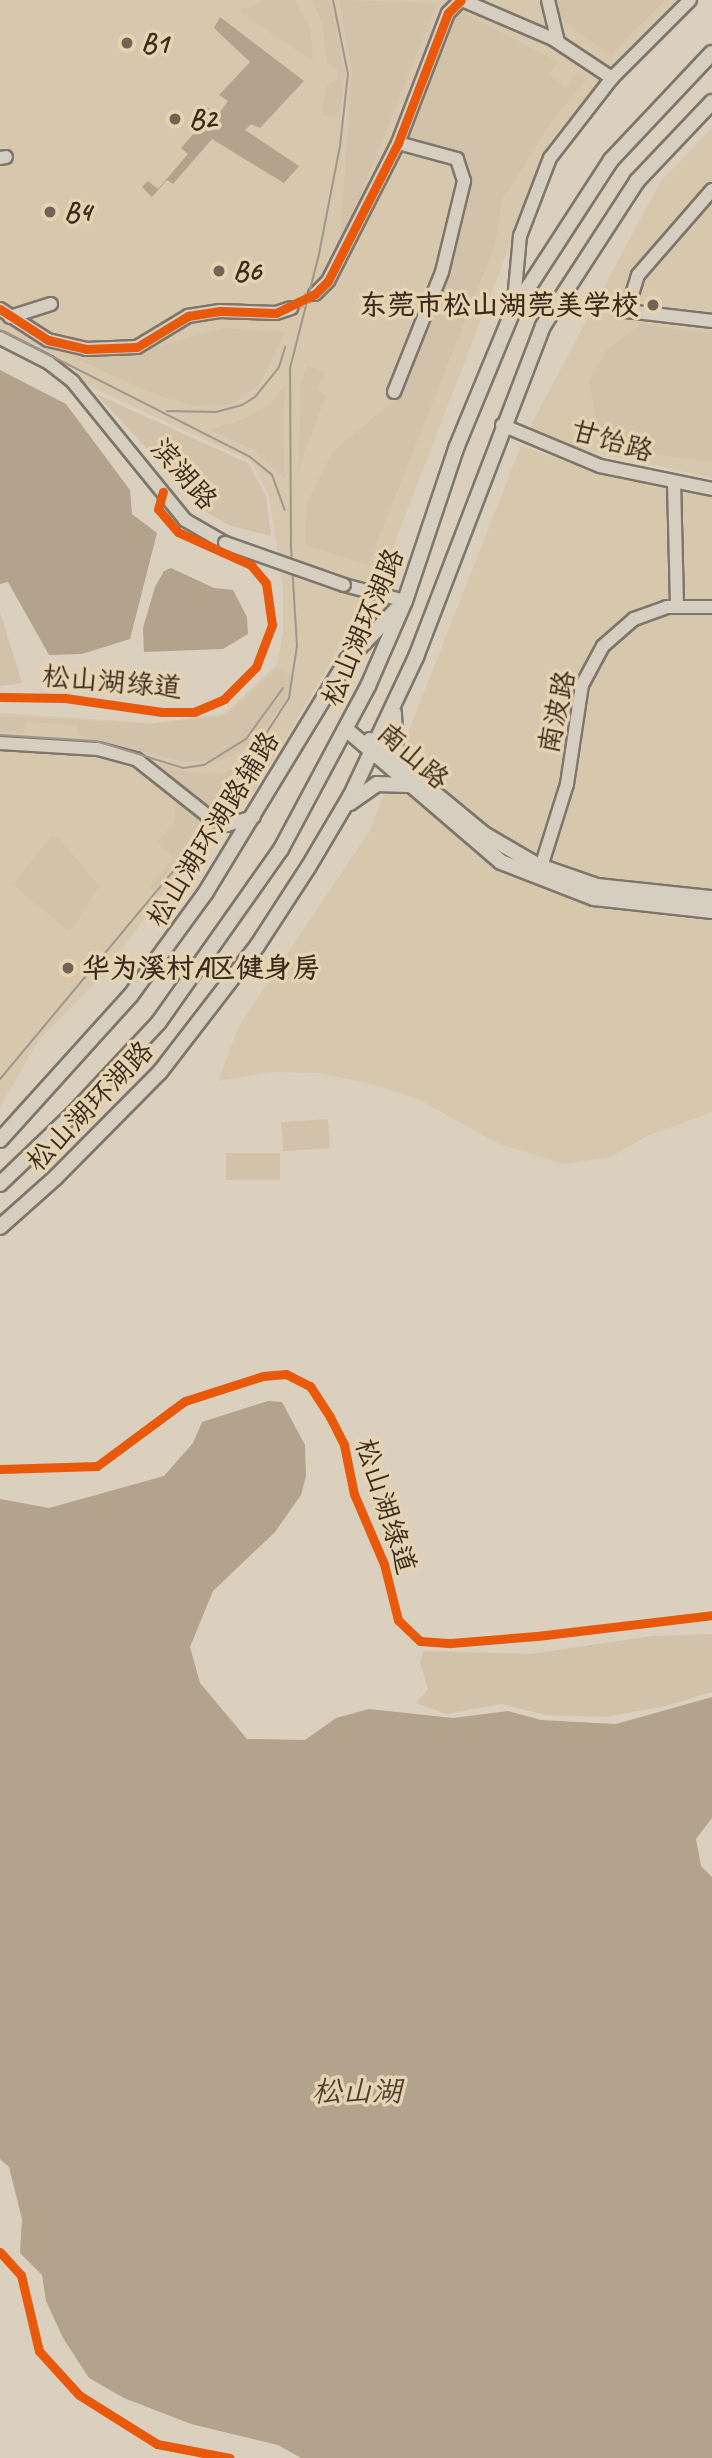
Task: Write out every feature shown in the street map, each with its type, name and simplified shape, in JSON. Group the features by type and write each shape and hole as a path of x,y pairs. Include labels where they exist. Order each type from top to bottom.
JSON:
{"main road":[{"name":"松山湖环湖路","path":"0,1184 73,1114 166,1013 281,849 347,730 405,601 457,446 513,311 611,160 712,53"},
{"name":"松山湖环湖路","path":"0,1227 122,1113 195,1030 257,946 340,814 397,701 436,612 502,425 543,327 592,246 637,181 712,102"},
{"name":"松山湖环湖路辅路","path":"0,1140 131,995 254,817 347,660 405,601"},
{"path":"340,814 377,784 412,779 395,744 397,701"},
{"name":"南山路","path":"347,730 484,834 541,867 597,886 712,898"},
{"name":"南山路","path":"412,779 476,845 531,877 594,898 712,911"}],"street":[{"path":"315,294 328,281 398,143 448,13 461,0 558,42 612,78"},
{"path":"548,0 558,42"},
{"path":"513,311 520,236 550,158 612,78 691,0"},
{"path":"394,392 442,272 464,181 457,159 398,143"},
{"path":"712,190 638,275 627,311 712,321"},
{"path":"5,313 51,304"},
{"path":"5,313 48,340 86,349 137,347 188,316 205,310 276,313 291,308"},
{"name":"滨湖路","path":"0,338 49,363 73,382 185,520 225,543 344,585 405,601"},
{"name":"甘饴路","path":"502,425 600,466 712,489"},
{"path":"674,482 677,605"},
{"name":"南波路","path":"541,867 567,784 582,685 597,655 612,633 634,619 677,605 712,607"},
{"path":"0,743 98,748 136,759 213,820 227,825 254,817"}],"shaded area":[{"path":"0,0 677,0 551,139 382,575 255,790 160,897 105,973 39,1040 0,1107 0,713 153,723 224,714 277,665 283,633 283,589 269,495 251,461 0,345"},
{"path":"265,0 295,0 311,31 313,61 238,11"},
{"path":"312,0 330,0 345,73 339,118 321,115 327,85 337,79 338,71 328,64 321,21"},
{"path":"339,0 437,3 339,249 352,74"},
{"path":"551,0 665,0 610,56 558,17"},
{"path":"464,13 558,62 549,75 566,88 577,73 586,80 551,122 502,200 495,245 368,565 305,545 307,503 332,452 399,397 447,274 470,181 468,168 460,155 409,139 455,18"},
{"name":"东莞市松山湖莞美学校","path":"712,128 712,478 572,447 530,427 660,182"},
{"path":"641,324 712,334 712,462 624,450 596,423 589,380 608,349"},
{"path":"223,328 285,332 259,385 232,404 195,406 159,396 46,345 138,352"},
{"path":"307,366 325,371 317,390 326,395 298,471 301,383"},
{"path":"286,384 283,422 285,479 253,449 210,430 241,420 270,404"},
{"path":"96,394 248,463 266,496 271,536 231,526 206,512"},
{"path":"521,446 604,475 712,496 712,1112 647,1136 610,1157 563,1164 497,1143 418,1099 368,1083 319,1073 270,1072 218,1081 239,1026 369,832"},
{"path":"0,612 22,683 0,686"},
{"path":"278,669 294,677 282,705 250,746 220,761 184,762 78,735 77,725 25,722 24,732 0,732 0,716 153,724 225,716"},
{"path":"249,758 212,812 157,763 182,771 221,774"},
{"path":"176,795 207,823 153,891 149,888 174,857 157,843 175,821"},
{"path":"51,836 58,837 99,886 74,927 67,930 13,885"},
{"path":"328,1119 330,1148 283,1151 281,1122"},
{"path":"226,1153 280,1153 280,1180 226,1180"},
{"path":"712,1634 712,1692 665,1706 605,1717 546,1715 501,1704 447,1714 416,1703 428,1689 420,1663 423,1651 531,1654 652,1636"}],"water":[{"path":"220,17 304,81 260,128 251,124 245,130 299,166 284,183 212,139 173,184 167,180 152,197 142,187 148,181 158,189 188,154 181,148 204,122 198,116 207,107 218,115 228,101 219,95 250,62 214,28"},
{"path":"0,370 66,404 130,490 132,514 157,533 130,639 82,654 49,655 8,582 0,584"},
{"path":"171,568 214,588 233,590 247,617 248,634 223,649 144,652 143,628 155,587 164,571"},
{"name":"松山湖","path":"268,1401 282,1402 305,1445 306,1476 301,1495 275,1532 213,1591 190,1647 200,1683 247,1739 305,1740 336,1718 369,1709 453,1718 508,1711 541,1720 616,1724 712,1697 712,1818 696,1839 701,1866 712,1877 712,2458 301,2458 278,2445 191,2424 124,2398 89,2378 63,2338 46,2301 42,2275 20,2253 22,2219 9,2167 0,2159 0,1499 49,1508 164,1476 193,1443 202,1422"}],"tunnel":[{"path":"291,308 315,294"}],"tram line":[{"path":"0,1079 190,851 289,698 297,646 291,548 290,368 319,254 340,146 348,74 333,0"},
{"path":"0,330 250,457 272,475 285,510"},
{"path":"167,411 216,412 242,405 255,397 279,367 285,347"},
{"path":"0,735 96,741 183,768 204,765 246,739 283,688"}],"cycle path":[{"path":"0,309 48,340 86,349 137,347 188,316 220,311 276,313 315,294 328,281 398,143 448,13 461,0"},
{"name":"松山湖绿道","path":"0,697 65,698 162,712 194,712 224,699 256,667 272,625 266,583 251,565 178,532 158,509 163,492"},
{"name":"松山湖绿道","path":"0,1469 97,1466 185,1401 263,1376 286,1374 310,1386 330,1417 344,1445 354,1494 384,1564 398,1620 420,1641 451,1643 537,1636 712,1615"},
{"path":"0,2252 21,2275 39,2351 79,2395 157,2444 230,2458"}],"place":[{"name":"B1","path":"127,43"},
{"name":"B2","path":"175,119"},
{"name":"B4","path":"50,212"},
{"name":"B6","path":"219,271"},
{"name":"东莞市松山湖莞美学校","path":"653,305"},
{"name":"华为溪村A区健身房","path":"68,968"}]}
